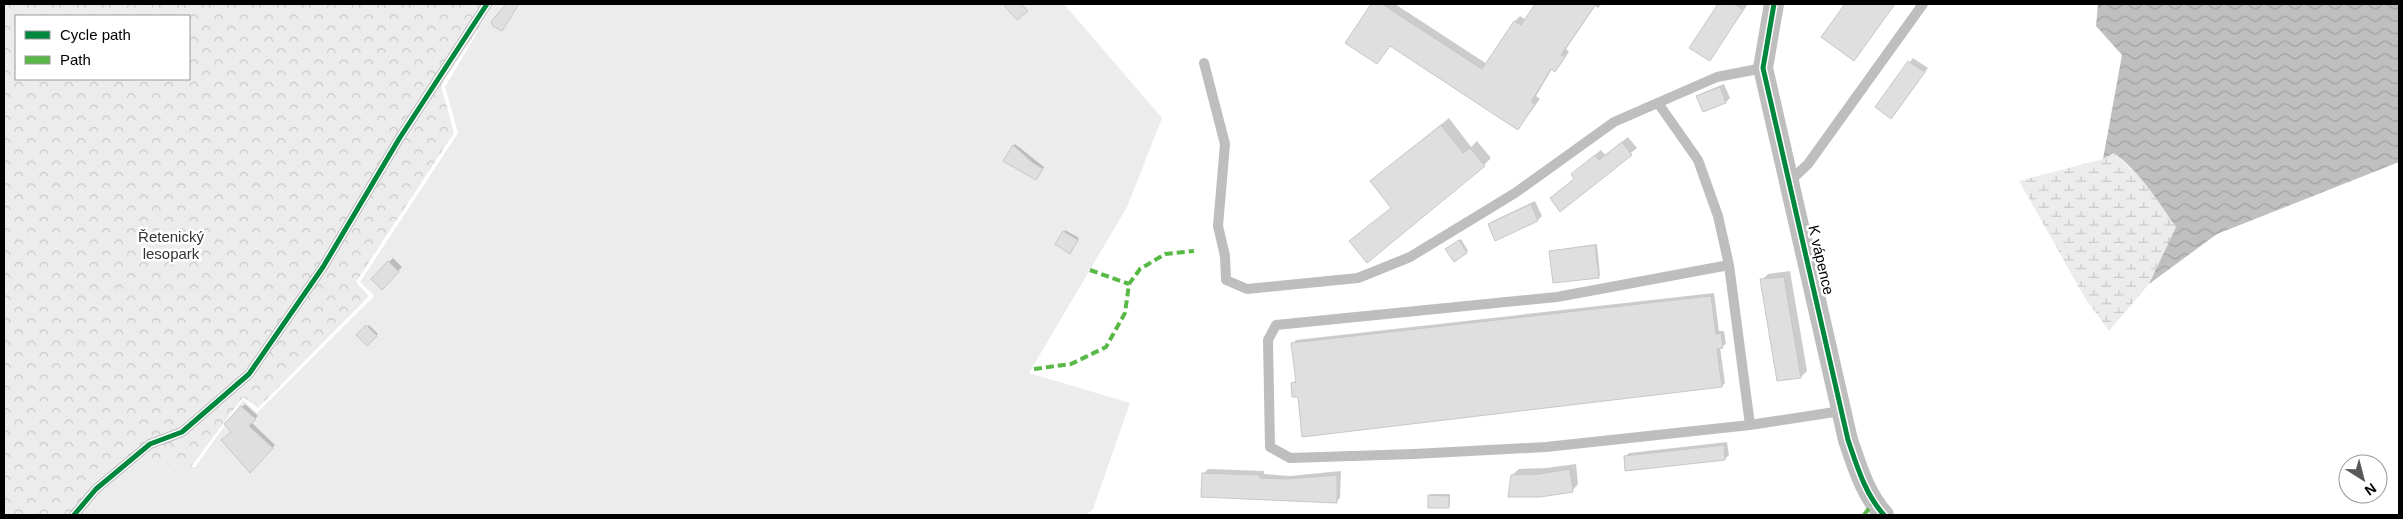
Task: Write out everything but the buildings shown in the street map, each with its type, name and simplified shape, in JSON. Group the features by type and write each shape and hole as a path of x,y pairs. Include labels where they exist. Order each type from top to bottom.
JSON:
{"street":[{"name":"K vápence","path":"1774,4 1763,68 1848,440 1873,503 1884,515"}],"lane":[{"path":"74,515 96,489 150,444 182,432 249,374 323,267 399,139 487,4"},
{"path":"1790,181 1808,164 1923,4"},
{"path":"1204,63 1226,144 1218,226 1225,256 1226,280 1248,289 1358,278 1410,257 1515,193 1614,122 1717,77 1763,68"},
{"path":"1658,103 1698,160 1718,216 1729,265 1750,425"},
{"path":"1729,265 1557,297 1276,325 1268,340 1270,447 1290,458 1546,447 1750,425 1841,411"}],"green space":[{"name":"Řetenický lesopark","path":"4,4 495,4 441,85 454,133 356,282 369,296 258,408 243,397 191,467 131,459 113,466 88,515 4,515"},
{"path":"494,4 1064,4 1162,118 1127,207 1029,373 1130,403 1093,509 1086,515 88,515 113,466 131,458 150,463 195,467 243,400 257,413 374,296 360,282 458,133 445,87"},
{"path":"2114,153 2143,180 2176,227 2149,284 2109,331 2085,298 2019,181 2103,159"}],"water":[{"path":"2098,4 2399,4 2399,162 2217,234 2149,284 2176,227 2148,187 2132,169 2114,153 2103,159 2122,55 2096,26"}],"marked path":[{"path":"1034,369 1071,364 1106,347 1125,313 1129,284 1140,269 1165,254 1194,251"},
{"path":"1090,270 1129,284"},
{"path":"1864,515 1873,503"}],"cycle path":[{"path":"74,515 96,489 150,444 182,432 249,374 323,267 399,139 487,4"},
{"path":"1774,4 1763,68 1848,440 1858,470 1867,489 1884,515"}]}
